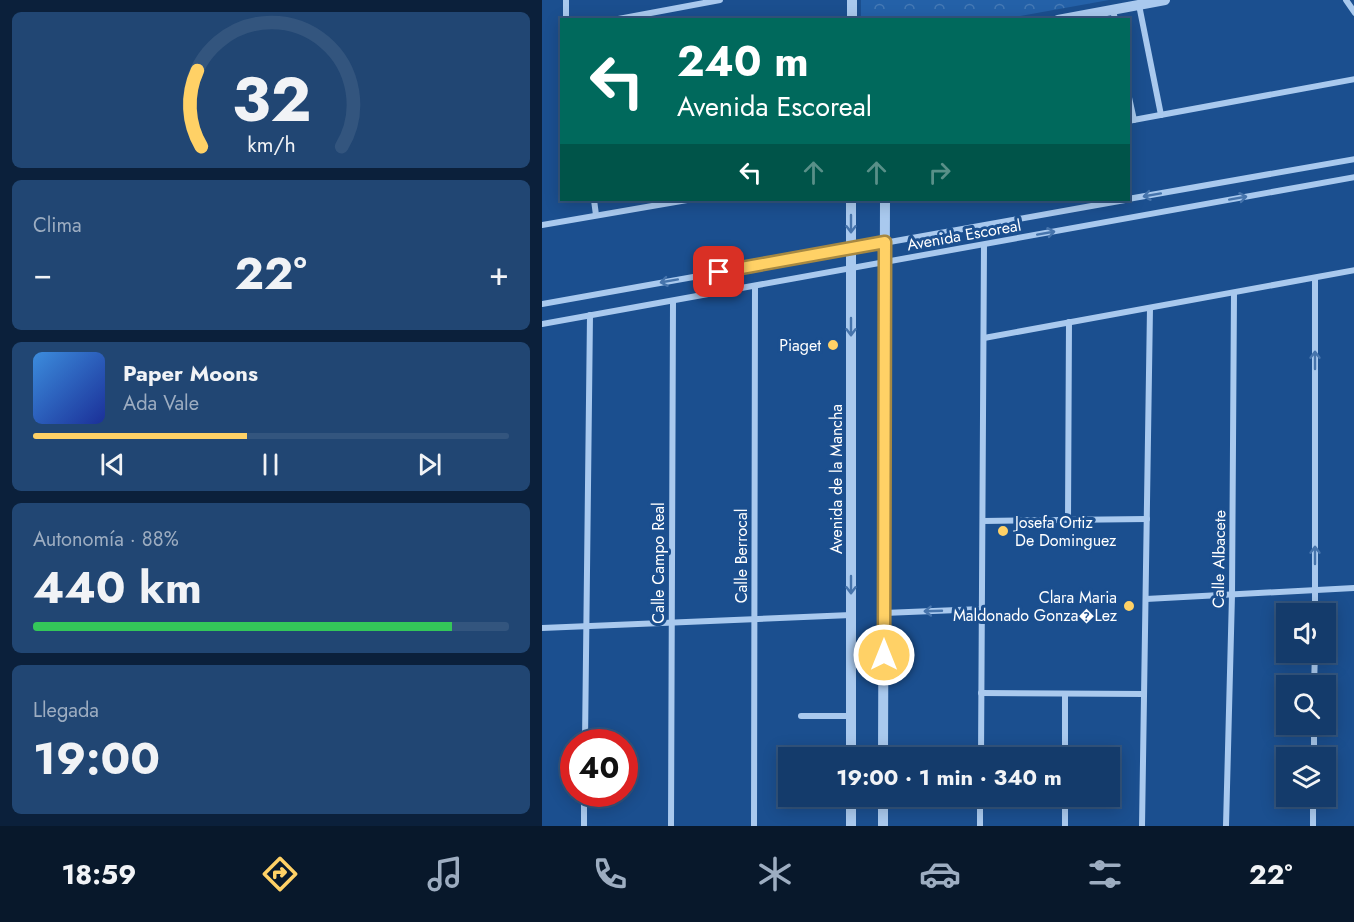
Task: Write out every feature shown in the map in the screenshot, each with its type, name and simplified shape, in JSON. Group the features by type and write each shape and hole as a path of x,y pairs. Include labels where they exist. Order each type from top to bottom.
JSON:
{"street":[{"path":"566,0 566,18"},
{"path":"621,18 678,4 720,0"},
{"path":"852,0 852,18"},
{"path":"1077,18 1114,14 1139,5 1165,0"},
{"path":"1346,0 1355,13"},
{"path":"1139,5 1161,115"},
{"path":"1131,120 1355,79"},
{"name":"Avenida Escoreal","path":"1130,198 1355,159"},
{"name":"Avenida Escoreal","path":"542,324 1355,177"},
{"path":"594,201 596,215"},
{"path":"542,225 681,201"},
{"name":"Avenida de la Mancha","path":"851,201 851,747"},
{"path":"883,747 885,201"},
{"name":"Avenida Escoreal","path":"542,304 1116,201"},
{"path":"981,747 984,245"},
{"path":"984,338 1355,270"},
{"path":"1314,278 1315,603"},
{"name":"Calle Berrocal","path":"754,826 755,286"},
{"name":"Calle Albacete","path":"1226,826 1232,595 1234,293"},
{"name":"Calle Campo Real","path":"671,826 672,301"},
{"path":"1142,826 1150,308"},
{"path":"585,729 590,315"},
{"path":"1068,520 1069,322"},
{"path":"983,521 1147,519"},
{"path":"1146,600 1355,588"},
{"path":"884,613 982,609"},
{"path":"542,628 851,615"},
{"path":"982,693 1144,694"},
{"path":"1065,694 1065,747"},
{"path":"801,716 851,716"},
{"path":"584,807 584,826"},
{"path":"851,807 851,826"},
{"path":"883,807 883,826"},
{"path":"980,807 980,826"},
{"path":"1065,807 1065,826"},
{"path":"1313,807 1313,826"}],"green space":[{"path":"861,0 1109,0 1010,18 861,18"}],"place":[{"name":"Piaget","path":"833,345"},
{"name":"Josefa Ortiz De Dominguez","path":"1003,531"},
{"name":"Clara Maria Maldonado Gonza�Lez","path":"1129,606"}],"route":[{"path":"719,272 885,242 884,655"}]}
